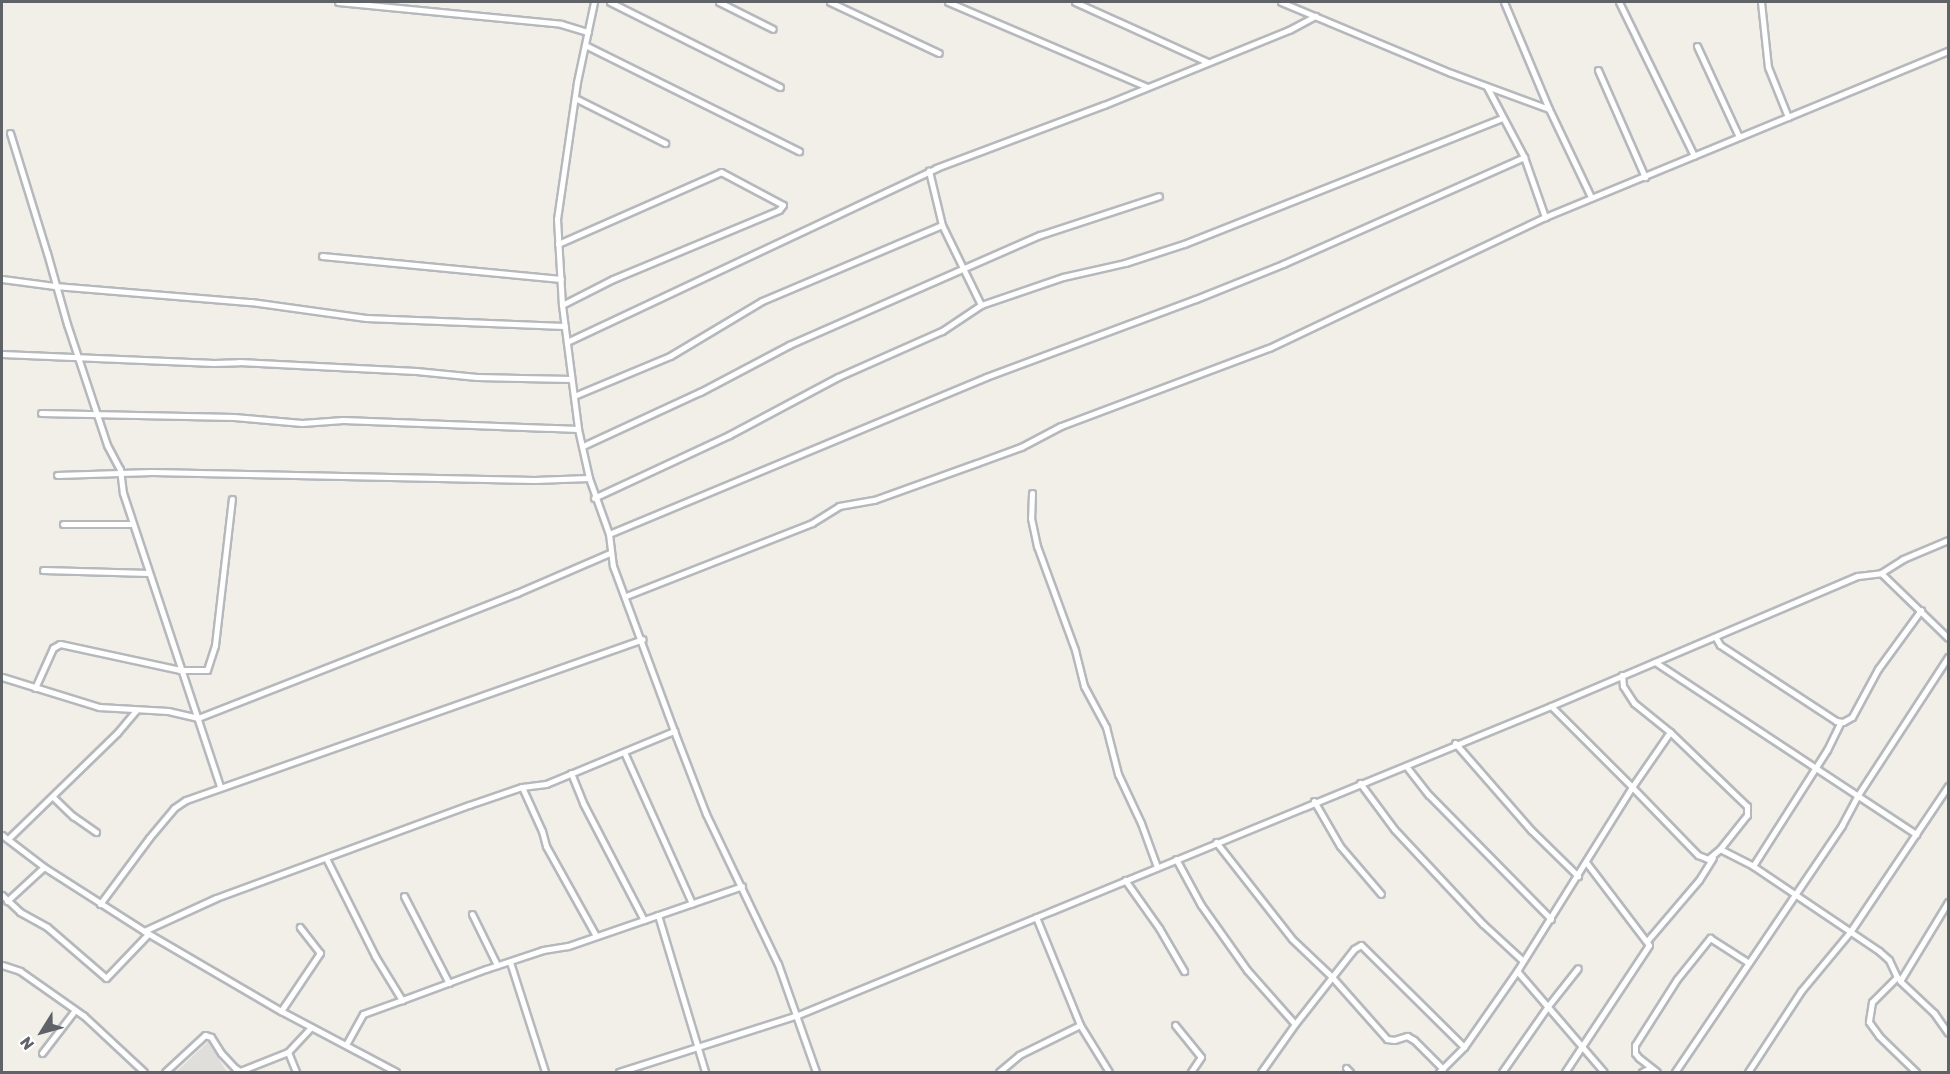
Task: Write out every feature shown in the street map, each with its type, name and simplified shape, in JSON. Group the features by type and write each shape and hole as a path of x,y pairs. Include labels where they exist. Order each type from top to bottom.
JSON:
{"street":[{"path":"338,2 561,24 588,32"},
{"path":"594,2 575,98 557,219 562,305 578,429 594,498 609,534 610,553 674,731 706,814 760,921 798,1015 816,1072"},
{"path":"610,2 780,87"},
{"path":"719,2 773,29"},
{"path":"830,2 939,53"},
{"path":"948,2 1147,87"},
{"path":"1075,2 1207,62"},
{"path":"1281,2 1487,87 1549,109"},
{"path":"1504,2 1549,109 1591,197"},
{"path":"1618,2 1694,156"},
{"path":"1761,2 1768,67 1788,117"},
{"path":"567,342 929,171 1147,87 1315,16"},
{"path":"585,45 799,151"},
{"path":"1697,46 1739,137"},
{"path":"626,596 812,523 839,506 874,500 977,464 1021,447 1061,426 1269,348 1545,217 1948,51"},
{"path":"1598,70 1645,177"},
{"path":"1487,87 1524,158 1545,217"},
{"path":"575,98 665,143"},
{"path":"594,498 729,435 838,377 942,331 981,305 1063,277 1125,263 1184,244 1502,118"},
{"path":"10,133 48,253 55,286 97,415 120,475 133,524 220,786"},
{"path":"609,534 986,376 1196,299 1283,264 1524,158"},
{"path":"929,171 942,225 981,305"},
{"path":"558,244 721,172 783,205 779,210 613,279 562,305"},
{"path":"583,446 700,392 789,345 1040,235 1160,196"},
{"path":"574,396 670,356 762,301 942,225"},
{"path":"322,256 561,279"},
{"path":"2,279 55,286 251,302 366,318 565,326"},
{"path":"2,354 416,370 477,377 571,379"},
{"path":"41,414 234,417 302,423 343,420 578,429"},
{"path":"57,476 176,472 523,480 589,478"},
{"path":"1032,493 1031,519 1037,546 1075,650 1084,686 1106,727 1118,774 1141,823 1157,867"},
{"path":"35,688 53,648 60,644 180,670 204,672 211,664 232,500"},
{"path":"63,524 133,524"},
{"path":"619,1072 798,1015 1314,801 1406,766 1716,638 1858,576 1881,573 1903,559 1948,540"},
{"path":"2,677 99,707 168,711 198,718 517,593 610,553"},
{"path":"43,570 149,573"},
{"path":"1881,573 1948,638"},
{"path":"1753,866 1816,767 1840,723 1852,717 1878,669 1921,610"},
{"path":"1716,638 1720,645 1840,723"},
{"path":"100,904 174,808 186,800 220,786 642,639"},
{"path":"1675,1072 1842,825 1858,795 1948,657"},
{"path":"1654,662 1916,834"},
{"path":"1551,706 1698,855 1708,859 1720,849 1747,815 1747,806 1670,732 1634,703 1623,686 1622,675"},
{"path":"8,839 117,733 136,710"},
{"path":"2,896 20,912 47,927 106,978 146,932 216,898 522,787 546,784 674,731"},
{"path":"1442,1069 1464,1047 1517,971 1632,787 1670,732"},
{"path":"1455,744 1531,830 1578,876"},
{"path":"624,752 692,903"},
{"path":"1406,766 1429,795 1551,919"},
{"path":"571,773 583,803 644,920"},
{"path":"1360,783 1394,829 1523,961"},
{"path":"1748,1072 1801,992 1850,932 1948,786"},
{"path":"522,787 542,831 546,846 596,936"},
{"path":"53,797 96,832"},
{"path":"1314,801 1340,846 1381,894"},
{"path":"2,835 44,867 146,932 310,1028 396,1072"},
{"path":"1216,842 1292,939 1332,977 1387,1039 1395,1040 1407,1036 1414,1040 1442,1069 1450,1072"},
{"path":"1720,849 1753,866 1796,894 1889,960 1899,979 1934,1013 1948,1033"},
{"path":"1647,941 1699,880 1714,855"},
{"path":"326,858 375,956 402,1000"},
{"path":"1176,859 1201,905 1247,970 1295,1023"},
{"path":"1565,1072 1649,945 1586,862"},
{"path":"7,901 44,867"},
{"path":"1125,880 1159,928 1184,971"},
{"path":"346,1045 363,1014 498,965 596,936 742,886"},
{"path":"404,896 449,983"},
{"path":"1916,1072 1879,1036 1869,1022 1872,1002 1899,979 1948,902"},
{"path":"472,914 498,965"},
{"path":"658,915 705,1072"},
{"path":"1036,917 1080,1025 1109,1072"},
{"path":"281,1011 320,953 300,927"},
{"path":"1657,1072 1635,1053 1635,1045 1677,978 1710,938 1749,963"},
{"path":"1261,1072 1295,1023 1358,945 1364,946 1464,1047"},
{"path":"510,962 544,1072"},
{"path":"2,965 20,971 75,1010 144,1072"},
{"path":"1502,1072 1548,1006 1578,968"},
{"path":"1517,971 1604,1072"},
{"path":"42,1053 75,1010"},
{"path":"1001,1070 1019,1055 1080,1025"},
{"path":"1175,1025 1201,1057 1191,1072"},
{"path":"165,1072 205,1035 211,1037 228,1060 240,1071 288,1052 310,1028"},
{"path":"288,1052 296,1072"},
{"path":"1642,1072 1650,1068"},
{"path":"1001,1070 1010,1072"}],"shaded area":[{"path":"208,1042 227,1072 176,1072"}]}
